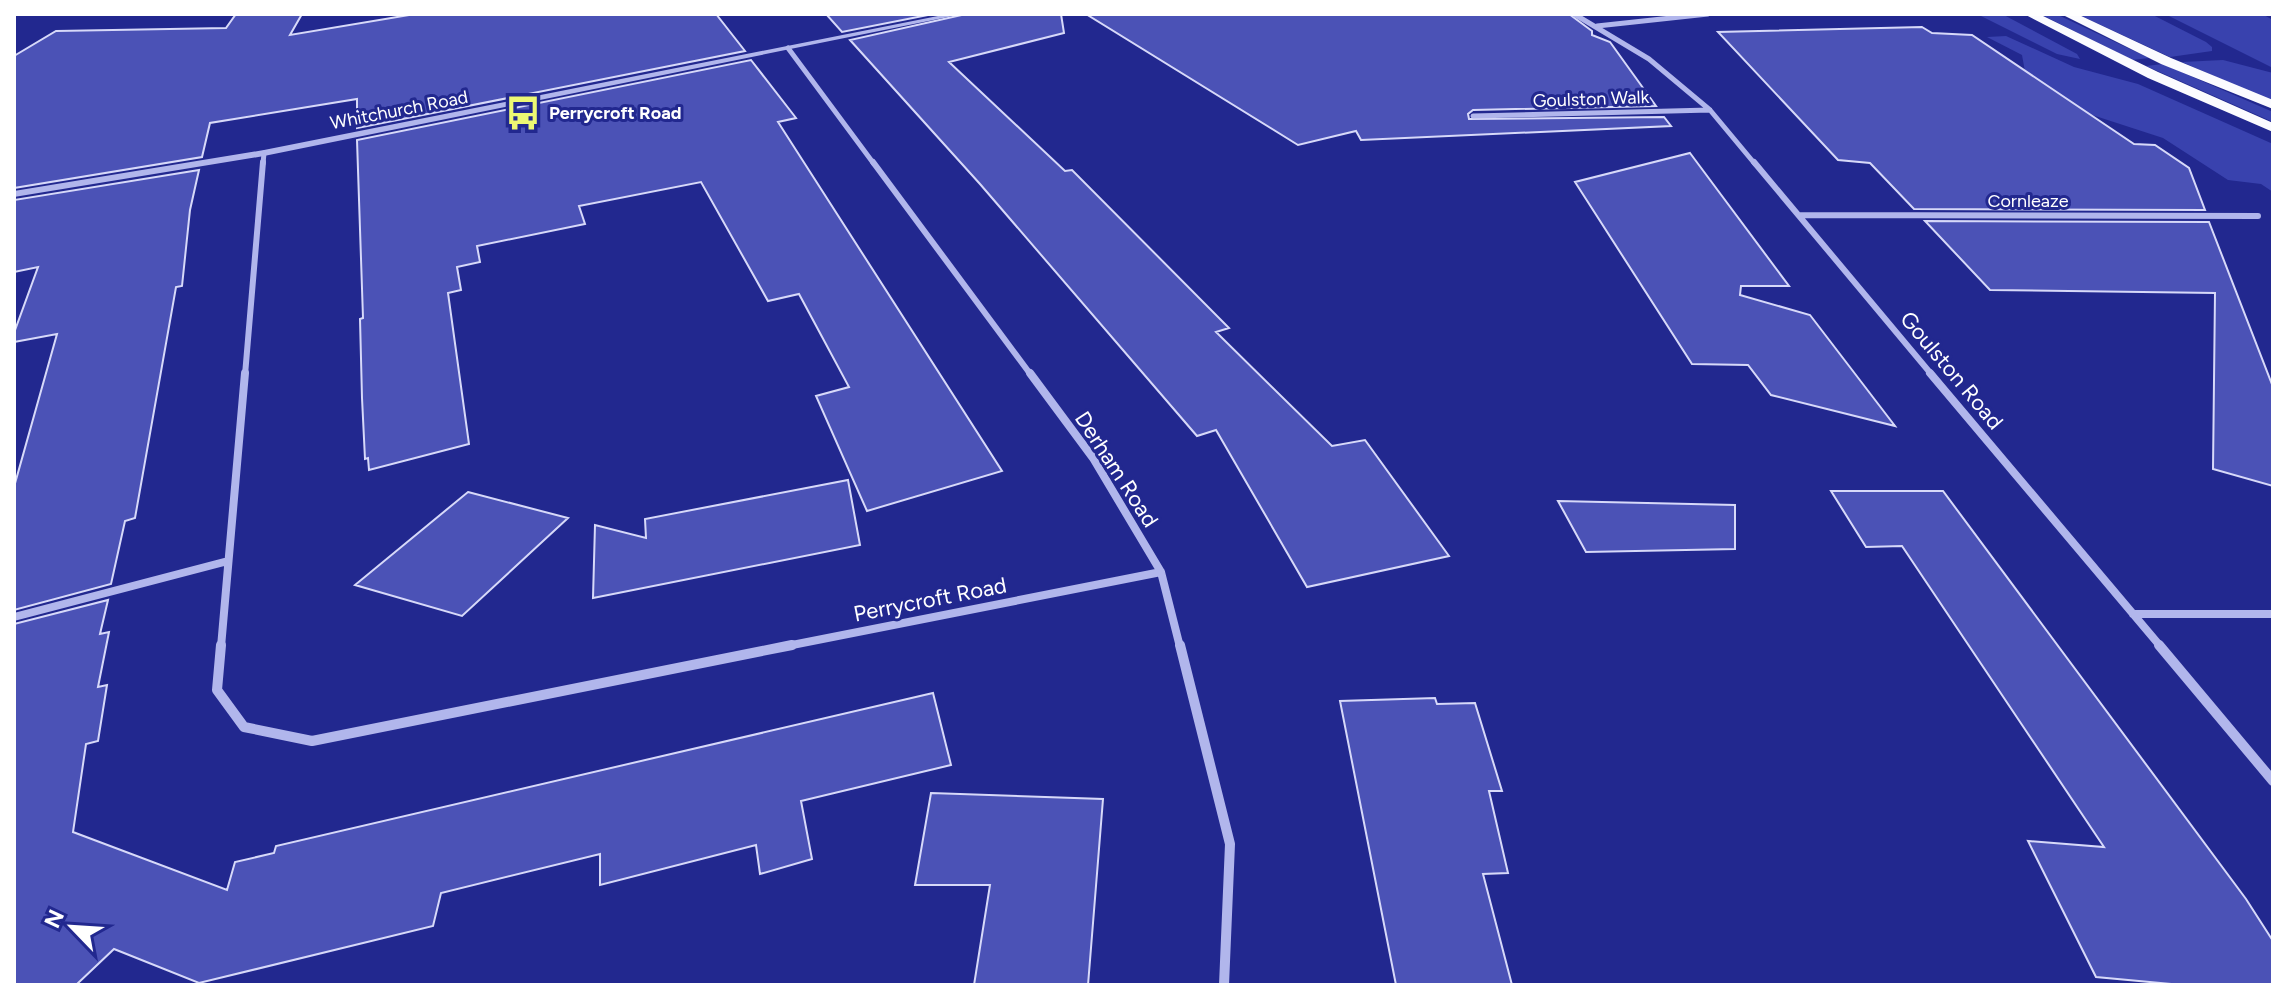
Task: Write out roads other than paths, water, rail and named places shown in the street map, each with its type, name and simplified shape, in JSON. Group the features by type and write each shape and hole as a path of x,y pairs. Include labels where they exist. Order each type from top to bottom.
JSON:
{"highway":[{"path":"2030,14 2129,64 2273,128"},
{"path":"2067,14 2166,61 2273,105"}],"street":[{"name":"Whitchurch Road","path":"14,194 264,153 959,14"},
{"name":"Goulston Road","path":"1574,14 1649,59 1710,110 2273,781"},
{"path":"1597,26 1708,14"},
{"name":"Derham Road","path":"788,48 1093,458 1161,572 1230,844 1224,985"},
{"name":"Goulston Walk","path":"1473,116 1710,110"},
{"name":"Perrycroft Road","path":"264,153 217,690 244,727 312,741 1161,572"},
{"name":"Cornleaze","path":"1799,215 2258,216"},
{"path":"14,617 228,561"},
{"path":"2133,614 2273,614"}],"place":[{"name":"Perrycroft Road","path":"523,113"}]}
